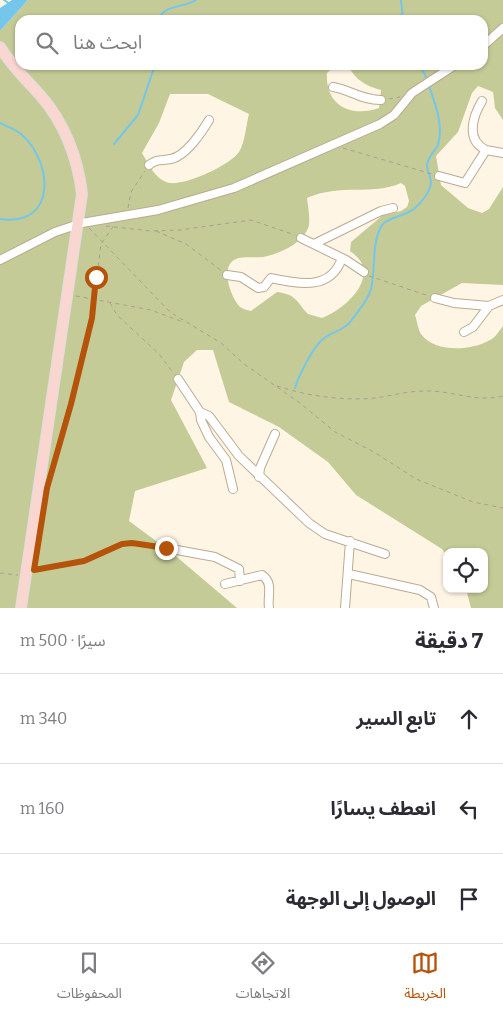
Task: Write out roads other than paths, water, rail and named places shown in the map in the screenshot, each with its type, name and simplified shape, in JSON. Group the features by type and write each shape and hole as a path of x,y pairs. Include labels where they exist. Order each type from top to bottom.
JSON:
{"main road":[{"path":"0,47 15,69"},
{"path":"16,70 45,101 67,138 80,176 82,194 80,223 68,295 30,573 21,608"}],"street":[{"path":"488,42 503,28"},
{"path":"0,260 55,232 80,223 158,210 234,188 380,124 394,115 412,93 447,70"},
{"path":"333,87 343,89 353,95 381,100"},
{"path":"482,101 472,120 476,142 486,150 503,152"},
{"path":"149,165 157,159 175,158 194,145 209,120"},
{"path":"439,176 465,183 486,150"},
{"path":"314,244 381,211 392,208"},
{"path":"301,238 342,258 364,272"},
{"path":"227,275 241,277 258,288 264,287 271,278 299,282 323,281 334,275 342,258"},
{"path":"435,298 454,303 489,306 503,300"},
{"path":"464,332 473,327 489,306"},
{"path":"178,379 200,412 205,430 226,460 233,489"},
{"path":"200,412 210,416 239,456 259,477 270,484 285,501 325,534 384,554"},
{"path":"259,477 260,468 275,434"},
{"path":"345,608 350,541"},
{"path":"166,548 215,557 223,563 239,569 240,581"},
{"path":"349,574 420,590 431,597 434,608"},
{"path":"225,584 262,575 267,578 270,591 269,608"}],"water":[{"path":"12,0 28,0 0,31 0,8"}],"waterway":[{"path":"4,0 10,4"},
{"path":"161,15 165,11 196,0"},
{"path":"401,0 402,15"},
{"path":"114,144 138,115 153,70"},
{"path":"422,70 428,81"},
{"path":"295,388 307,362 319,343 348,324 368,298 371,289 376,240 384,222 411,211 429,190 431,183 427,162 438,145 440,138 438,115 429,86"},
{"path":"0,123 19,132 31,145 39,159 44,174 44,189 41,202 33,213 19,219 0,219"}]}
